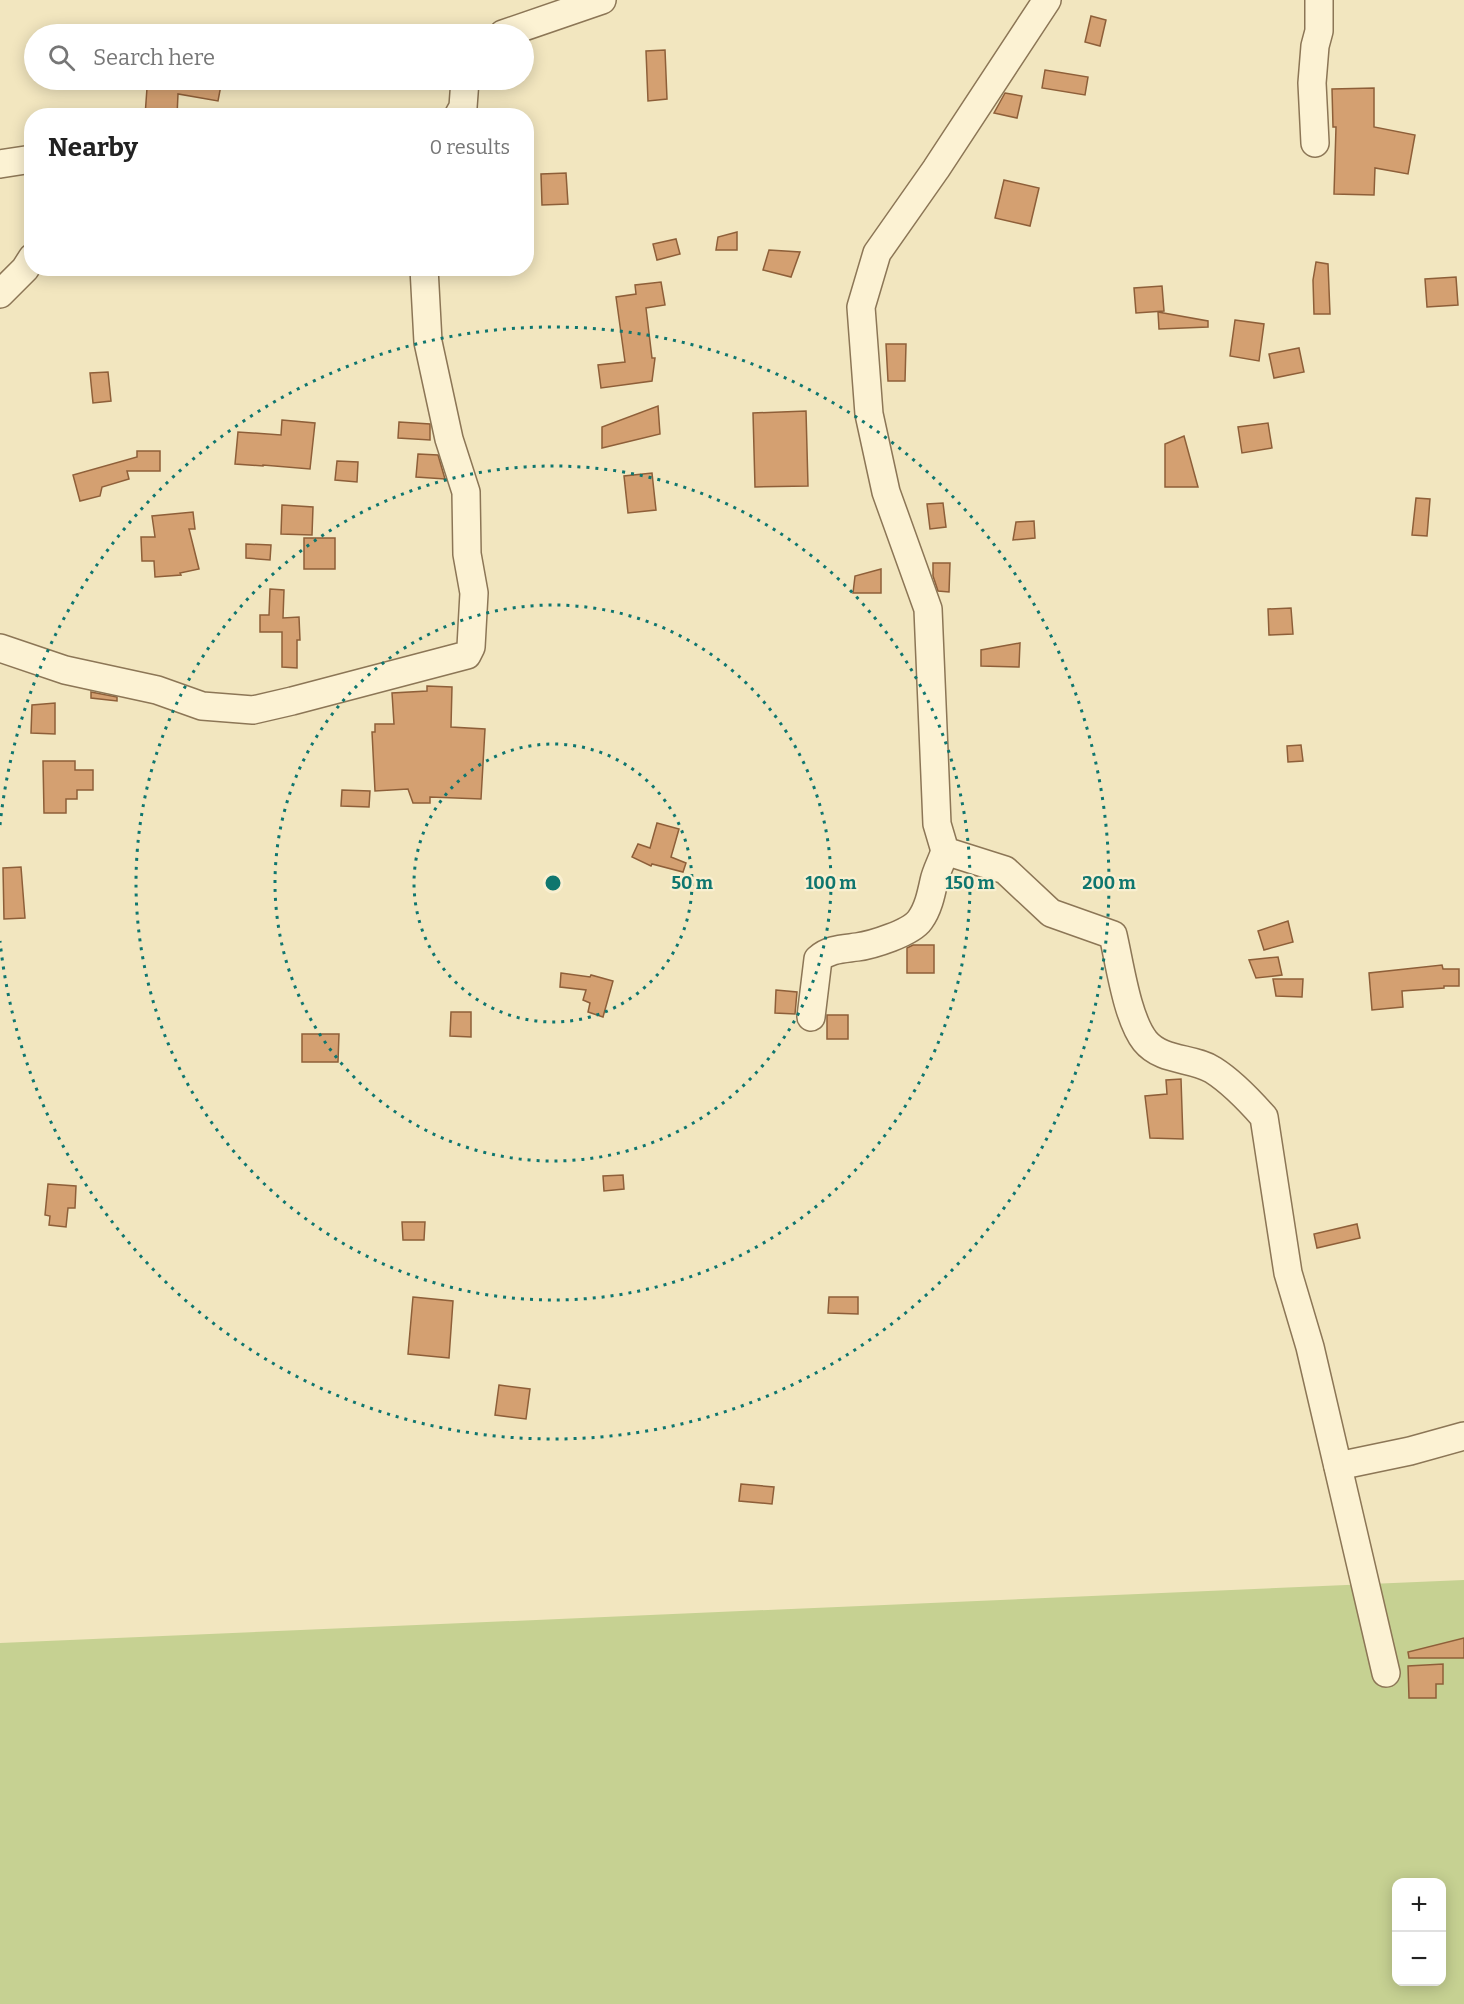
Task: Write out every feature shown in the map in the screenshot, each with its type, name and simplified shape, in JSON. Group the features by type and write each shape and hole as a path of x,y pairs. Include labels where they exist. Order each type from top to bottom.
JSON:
{"street":[{"path":"532,24 602,0"},
{"path":"811,1017 818,959 824,953 868,945 895,936 919,922 932,895 934,880 945,851 937,824 928,609 886,492 869,414 861,307 877,254 1047,0"},
{"path":"1315,144 1312,83 1315,46 1319,31 1319,0"},
{"path":"462,108 464,90"},
{"path":"0,164 24,160"},
{"path":"0,294 24,270"},
{"path":"0,648 65,670 156,690 202,706 253,710 467,655 471,647 474,592 467,554 466,492 448,439 428,342 423,276"},
{"path":"945,851 1005,870 1051,914 1113,935 1134,1023 1146,1043 1161,1054 1211,1068 1248,1098 1264,1117 1288,1273 1310,1347 1386,1673"},
{"path":"1338,1466 1410,1451 1464,1436"}],"green space":[{"path":"1464,1580 1464,2004 0,2004 0,1643"}],"building":[{"path":"1091,16 1106,20 1100,46 1085,42"},
{"path":"665,50 667,99 648,101 646,51"},
{"path":"1045,70 1088,77 1085,95 1042,88"},
{"path":"1374,88 1374,127 1415,135 1408,174 1375,168 1374,195 1334,194 1336,127 1333,127 1332,89"},
{"path":"147,90 220,90 218,101 178,94 177,108 146,108"},
{"path":"1005,93 1022,96 1017,118 994,113"},
{"path":"566,173 568,204 542,205 541,174"},
{"path":"1004,180 1039,188 1030,226 995,218"},
{"path":"737,232 737,250 716,250 718,237"},
{"path":"676,239 680,254 657,260 653,244"},
{"path":"769,250 800,252 791,277 763,270"},
{"path":"1316,262 1328,264 1330,314 1314,314 1313,280"},
{"path":"1456,277 1458,305 1427,307 1425,279"},
{"path":"661,282 665,305 646,308 652,358 655,358 652,381 601,388 598,365 625,362 616,297 636,294 635,285"},
{"path":"1162,286 1164,311 1136,313 1134,288"},
{"path":"1158,312 1208,321 1208,327 1159,329"},
{"path":"1235,320 1264,324 1259,361 1230,356"},
{"path":"886,344 906,344 905,381 888,381"},
{"path":"1299,348 1304,372 1274,378 1269,354"},
{"path":"108,372 111,401 93,403 90,373"},
{"path":"658,406 660,434 602,448 602,427"},
{"path":"806,411 808,486 755,487 753,413"},
{"path":"282,420 315,423 310,469 235,464 238,432 281,435"},
{"path":"399,422 430,424 430,440 398,438"},
{"path":"1268,423 1272,448 1242,453 1238,427"},
{"path":"1184,436 1198,487 1165,487 1165,444"},
{"path":"137,451 160,451 160,471 127,471 129,479 102,487 100,496 80,501 73,475 137,457"},
{"path":"418,454 438,455 445,479 416,477"},
{"path":"337,461 358,462 357,482 335,480"},
{"path":"652,473 656,510 628,513 624,476"},
{"path":"1416,498 1430,499 1427,536 1412,535"},
{"path":"943,503 946,527 930,529 927,504"},
{"path":"282,505 313,507 312,535 281,534"},
{"path":"193,512 195,529 189,529 199,569 180,573 181,575 155,577 154,561 142,561 141,537 155,537 152,516"},
{"path":"1034,521 1035,538 1013,540 1016,522"},
{"path":"304,538 335,538 335,569 304,569"},
{"path":"246,544 271,545 270,560 246,558"},
{"path":"933,563 950,563 949,592 938,591 933,576"},
{"path":"881,569 881,593 853,593 855,576"},
{"path":"270,589 284,590 283,618 299,617 300,640 297,640 297,668 282,667 282,632 260,632 260,615 269,615"},
{"path":"1291,608 1293,634 1269,635 1268,609"},
{"path":"1020,643 1019,667 981,666 981,650"},
{"path":"427,686 452,687 451,727 485,729 481,799 430,797 430,803 413,803 408,789 375,791 372,732 375,732 375,724 394,724 392,693 427,691"},
{"path":"91,692 117,697 117,701 91,698"},
{"path":"55,703 55,734 31,733 32,705"},
{"path":"1301,745 1303,761 1288,762 1287,746"},
{"path":"43,761 75,761 75,770 93,770 93,790 77,790 77,799 66,799 66,813 44,813"},
{"path":"342,790 370,791 369,807 341,806"},
{"path":"657,823 679,829 671,857 686,863 683,872 652,864 651,866 632,857 638,844 650,848"},
{"path":"21,867 25,918 4,919 3,868"},
{"path":"1288,921 1293,942 1264,950 1258,931"},
{"path":"913,945 934,945 934,973 907,973 907,948"},
{"path":"1278,957 1282,975 1256,978 1249,960"},
{"path":"1442,965 1443,969 1459,969 1459,986 1402,991 1403,1007 1372,1010 1369,973"},
{"path":"561,973 590,977 591,975 613,981 603,1017 588,1012 590,1003 583,1000 586,990 560,987"},
{"path":"1273,979 1303,979 1302,997 1276,996"},
{"path":"776,990 797,992 795,1014 775,1013"},
{"path":"451,1012 471,1012 471,1037 450,1036"},
{"path":"827,1015 848,1015 848,1039 827,1039"},
{"path":"302,1034 339,1034 338,1062 302,1062"},
{"path":"1181,1079 1183,1139 1150,1138 1145,1096 1167,1094 1166,1080"},
{"path":"623,1175 624,1189 604,1191 603,1176"},
{"path":"48,1184 76,1186 75,1208 68,1208 66,1227 49,1225 50,1216 45,1215"},
{"path":"402,1222 425,1222 424,1240 403,1240"},
{"path":"1357,1224 1360,1238 1317,1248 1314,1234"},
{"path":"413,1297 453,1301 449,1358 408,1354"},
{"path":"829,1297 858,1297 858,1314 828,1313"},
{"path":"499,1385 530,1389 526,1419 495,1415"},
{"path":"741,1484 774,1487 772,1504 739,1501"},
{"path":"1464,1638 1464,1658 1409,1658 1408,1652"},
{"path":"1443,1664 1443,1684 1436,1684 1436,1698 1409,1698 1408,1666"}]}
